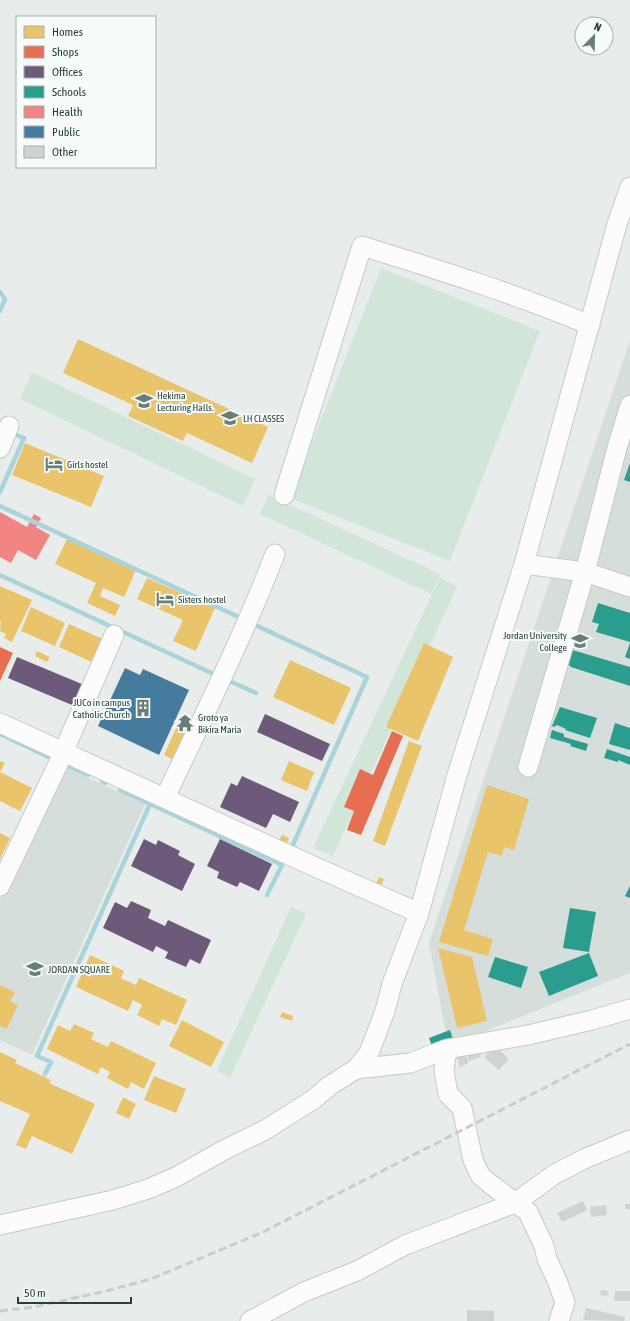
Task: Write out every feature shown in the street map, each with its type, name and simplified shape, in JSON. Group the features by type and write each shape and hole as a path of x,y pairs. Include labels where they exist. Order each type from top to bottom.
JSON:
{"street":[{"path":"0,1225 113,1200 148,1189 169,1180 224,1150 265,1130 314,1099 329,1086 356,1069 369,1053 385,1011 392,984 420,913 457,775 524,564 590,325 624,226 630,187"},
{"path":"284,495 362,246 468,280 561,313 590,325"},
{"path":"528,767 586,572 617,448 630,405"},
{"path":"0,448 10,426"},
{"path":"165,798 216,688 275,554"},
{"path":"524,564 586,572 630,587"},
{"path":"0,886 64,752 114,635"},
{"path":"0,723 302,862 420,913"},
{"path":"356,1069 410,1063 447,1049 528,1035 627,1012"},
{"path":"447,1049 444,1071 448,1094 462,1108 473,1160 480,1174 488,1183 528,1212 544,1246 547,1259 565,1302 559,1321"},
{"path":"250,1321 304,1292 357,1271 405,1245 515,1203 555,1174 584,1159 630,1140"}],"shaded area":[{"name":"Jordan University College","path":"630,340 630,973 448,1046 429,943"},
{"name":"JORDAN SQUARE","path":"63,766 145,804 32,1055 0,1040 0,899"}],"green space":[{"path":"381,268 540,331 450,561 290,498"},
{"path":"32,372 255,479 243,506 20,399"},
{"path":"269,495 440,574 431,594 260,514"},
{"path":"440,577 457,587 333,856 313,848"},
{"path":"291,907 306,914 230,1078 217,1070"}],"building: Homes":[{"path":"78,339 268,427 252,463 187,433 183,441 128,416 133,405 63,373"},
{"name":"Girls hostel","path":"25,443 104,476 91,507 12,475"},
{"path":"67,539 136,570 124,597 103,588 100,596 120,605 115,616 87,603 96,583 55,564"},
{"path":"147,578 215,608 196,651 173,641 183,620 137,599"},
{"path":"0,586 32,600 12,642 4,638 6,634 0,631"},
{"path":"31,607 65,623 55,646 21,631"},
{"path":"69,624 105,640 94,663 59,647"},
{"path":"424,643 453,657 418,741 386,727"},
{"path":"37,651 50,657 47,662 35,656"},
{"path":"290,660 351,688 334,725 273,697"},
{"path":"181,717 191,722 174,760 164,755"},
{"path":"409,741 422,746 385,846 373,841"},
{"path":"0,761 5,763 0,772"},
{"path":"289,761 314,772 307,791 281,780"},
{"path":"0,772 32,788 20,811 0,801"},
{"path":"487,785 529,799 514,850 504,847 502,856 488,852 464,930 493,939 488,956 439,942"},
{"path":"0,833 10,838 0,859"},
{"path":"282,835 289,838 286,844 279,840"},
{"path":"379,877 384,879 381,886 376,884"},
{"path":"438,948 472,957 487,1021 457,1028"},
{"path":"90,955 124,971 121,978 136,985 139,978 187,1000 176,1025 162,1019 159,1026 137,1015 142,1005 133,1000 128,1011 76,987"},
{"path":"0,985 15,992 10,1001 18,1005 7,1029 0,1026"},
{"path":"282,1012 293,1016 292,1021 280,1017"},
{"path":"182,1020 224,1042 211,1067 169,1046"},
{"path":"74,1024 94,1033 91,1039 108,1047 111,1041 156,1063 144,1089 131,1082 128,1089 107,1078 110,1072 101,1067 98,1074 47,1049 58,1025 70,1031"},
{"path":"0,1052 17,1060 15,1063 51,1080 49,1083 95,1104 72,1154 32,1136 26,1149 16,1145 30,1114 0,1101"},
{"path":"154,1076 186,1089 176,1113 144,1100"},
{"path":"123,1097 136,1104 129,1119 116,1113"}],"building: Shops":[{"path":"0,647 13,653 0,681"},
{"path":"392,731 403,736 361,835 347,830 354,811 344,807 360,769 373,775"}],"building: Offices":[{"path":"17,657 89,687 79,708 8,678"},
{"path":"265,714 330,744 322,761 257,732"},
{"path":"242,776 299,802 290,822 273,814 266,828 220,807 231,783 237,786"},
{"path":"144,839 156,845 158,840 180,851 178,855 195,864 182,891 131,866"},
{"path":"220,839 272,864 259,891 240,882 237,887 217,878 219,872 207,866"},
{"path":"131,901 151,910 148,918 165,926 168,920 211,940 200,964 190,959 186,967 165,958 168,952 156,946 153,952 103,928 115,902 127,908"}],"building: Schools":[{"path":"630,463 630,482 624,480"},
{"path":"598,603 630,613 630,642 596,632 599,624 592,622"},
{"path":"630,643 630,659 625,657"},
{"path":"569,649 630,667 630,686 571,667 565,661"},
{"path":"560,707 597,718 590,738 565,730 566,729 557,725 554,727 552,726"},
{"path":"615,723 630,728 630,750 609,744"},
{"path":"552,730 564,734 564,737 588,744 586,751 570,746 571,744 550,738"},
{"path":"607,749 630,757 630,765 618,760 618,762 604,758"},
{"path":"630,886 630,898 625,896"},
{"path":"570,908 596,912 589,952 563,948"},
{"path":"589,953 598,976 549,996 539,972"},
{"path":"495,957 528,967 521,988 488,977"},
{"path":"450,1030 454,1042 433,1049 429,1038"}],"building: Health":[{"path":"0,512 27,527 34,514 41,518 36,527 50,535 36,560 18,550 11,563 0,557"}],"building: Public":[{"name":"JUCo in campus Catholic Church","path":"125,668 140,675 143,669 189,690 159,755 98,726"},
{"name":"Groto ya Bikira Maria","path":"182,719 190,723 188,727 180,723"}],"building: Other":[{"path":"494,1045 509,1059 499,1070 484,1057"},
{"path":"478,1047 481,1057 469,1061 466,1051"},
{"path":"464,1050 469,1063 460,1067 455,1053"},
{"path":"583,1201 587,1210 562,1222 557,1213"},
{"path":"625,1204 630,1204 630,1209 625,1209"},
{"path":"606,1205 607,1215 591,1217 590,1207"},
{"path":"601,1290 608,1291 607,1296 600,1295"},
{"path":"615,1291 630,1291 630,1301 614,1301"},
{"path":"586,1308 625,1317 624,1321 583,1320"},
{"path":"467,1310 494,1311 494,1321 467,1321"}],"waterway":[{"path":"0,292 5,299 0,311"},
{"path":"0,492 24,438 11,433"},
{"path":"0,506 243,619"},
{"path":"0,575 218,676"},
{"path":"251,623 367,677 292,847 296,849"},
{"path":"225,679 256,693"},
{"path":"0,734 55,760"},
{"path":"64,764 88,775"},
{"path":"120,790 282,865 267,895"},
{"path":"45,1074 51,1062 37,1056 150,804"}],"railway":[{"path":"0,1311 34,1307 151,1279 263,1232 630,1044"}],"place":[{"name":"Hekima Lecturing Halls.","path":"144,401"},
{"name":"LH CLASSES","path":"230,418"},
{"name":"Girls hostel","path":"54,464"},
{"name":"Sisters hostel","path":"165,599"},
{"name":"Jordan University College","path":"580,641"},
{"name":"JUCo in campus Catholic Church","path":"143,708"},
{"name":"Groto ya Bikira Maria","path":"185,723"},
{"name":"JORDAN SQUARE","path":"35,969"}]}
